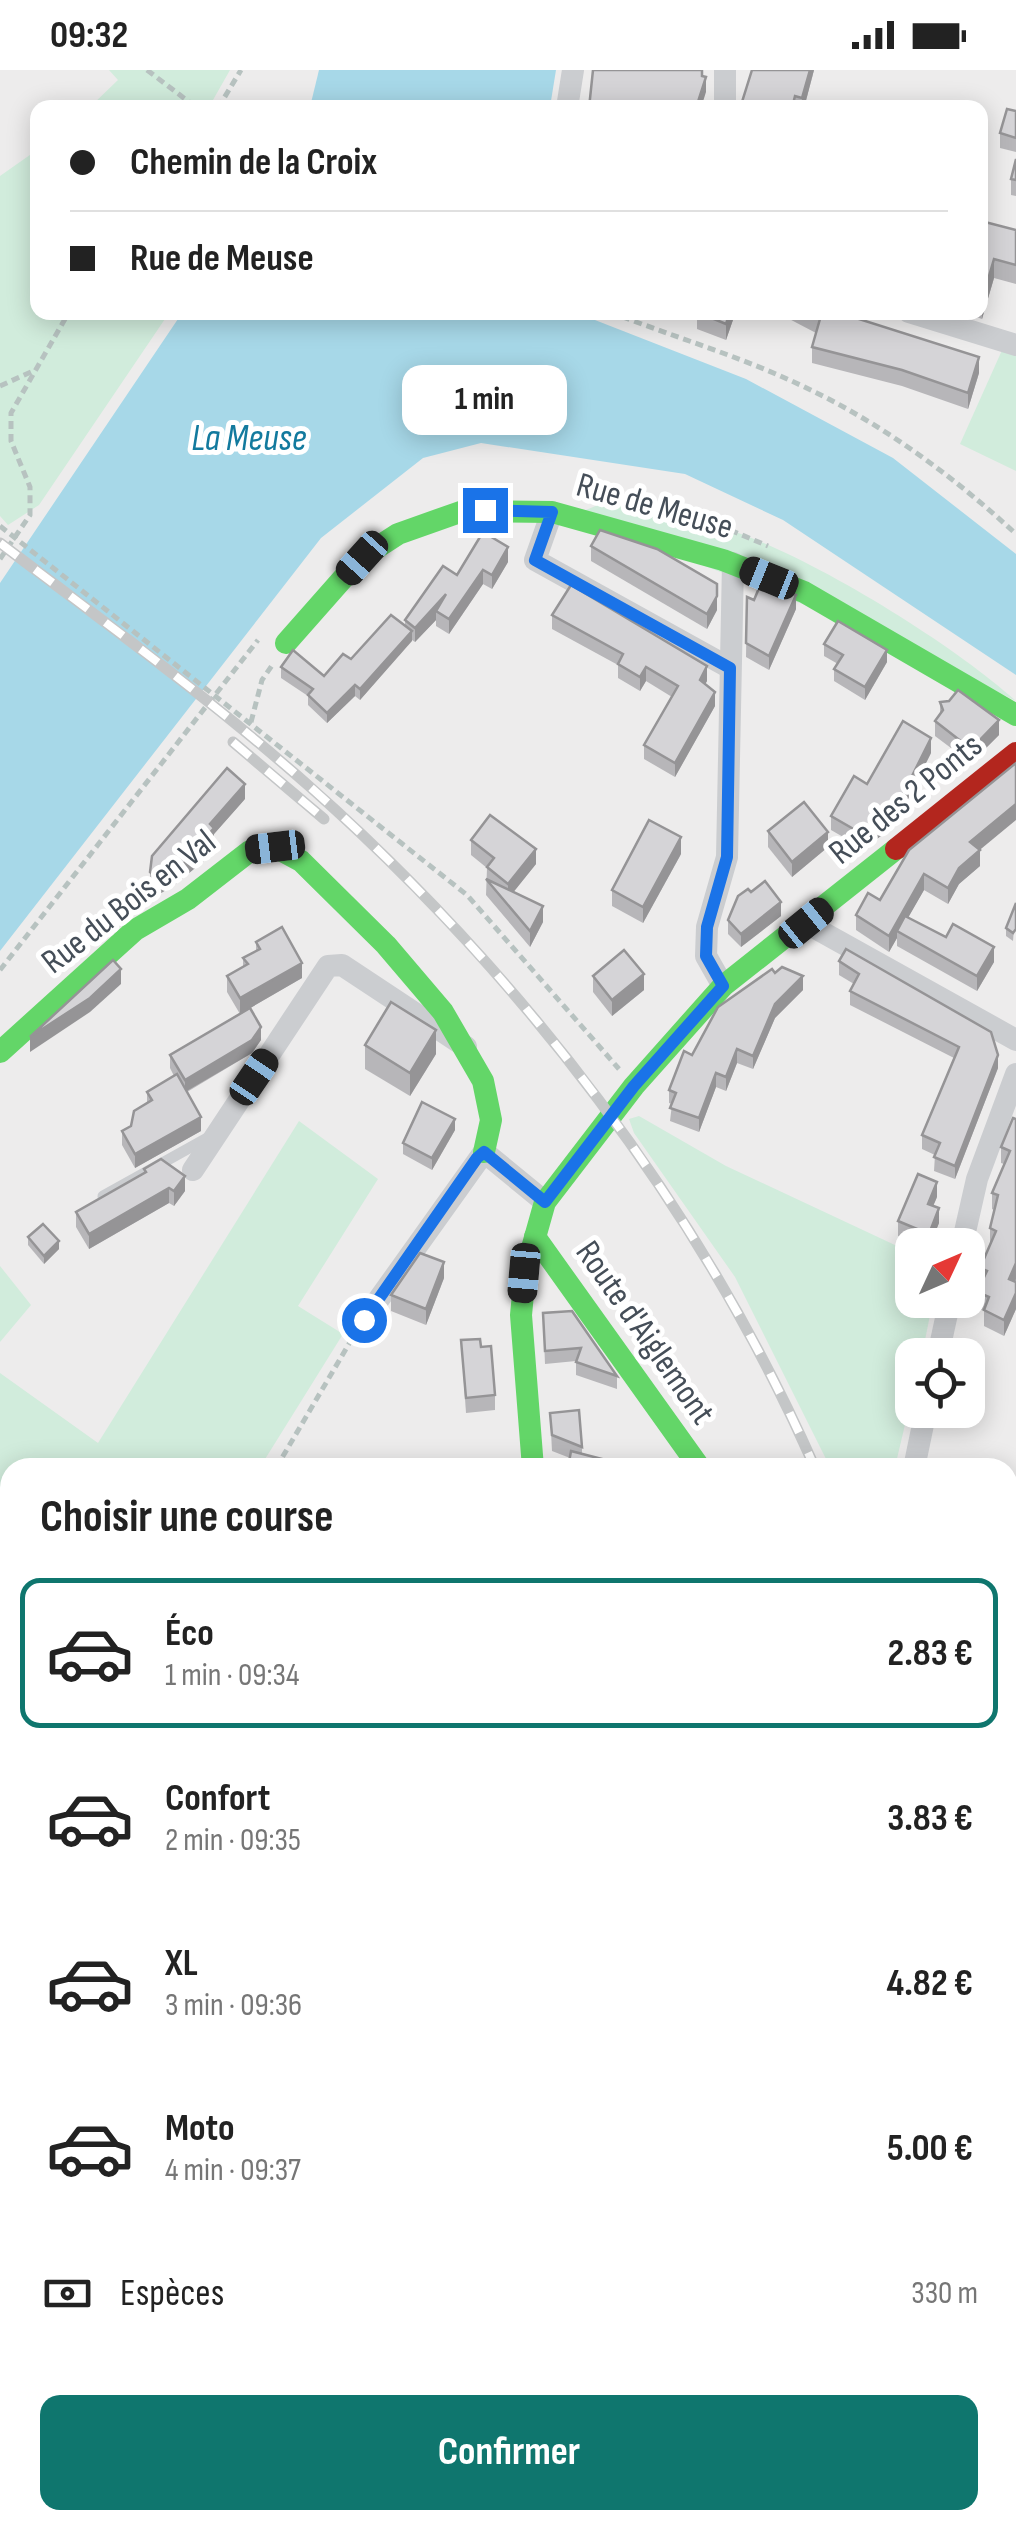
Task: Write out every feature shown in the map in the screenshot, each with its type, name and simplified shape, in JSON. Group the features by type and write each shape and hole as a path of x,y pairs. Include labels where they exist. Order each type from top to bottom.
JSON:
{"street":[{"path":"569,100 573,70"},
{"path":"724,70 725,100"},
{"path":"936,320 1016,345"},
{"name":"Rue de Meuse","path":"277,637 362,558 428,519 462,510 552,512 733,563 821,601 1016,715"},
{"path":"552,512 535,560 730,668"},
{"path":"723,986 706,956 707,927 727,857 733,563"},
{"name":"Rue des 2 Ponts","path":"532,1458 521,1315 524,1273 545,1202 634,1086 723,986 1016,752"},
{"name":"Rue du Bois en Val","path":"0,1052 135,930 188,899 250,850 275,847 301,861 456,1023 484,1082 491,1118 484,1152"},
{"path":"806,923 1016,1040"},
{"path":"193,1170 328,966 342,965 460,1047 469,1047"},
{"path":"966,1228 977,1179 1016,1074"},
{"path":"364,1320 484,1152 545,1202"},
{"name":"Route d'Aiglemont","path":"535,1236 693,1458"},
{"path":"916,1458 922,1428"}],"lane":[{"path":"103,1196 218,1132"}],"path":[{"path":"147,70 186,100"},
{"path":"223,100 242,70"},
{"path":"0,559 30,515 30,486 12,441 11,414 32,371 50,352 65,320"},
{"path":"631,320 796,383 826,399 902,443 976,496 1016,534"},
{"path":"0,386 32,371"},
{"path":"0,526 467,895 634,1086"},
{"path":"251,722 277,637"},
{"path":"0,970 277,637"},
{"path":"282,1458 364,1320"}],"green space":[{"path":"109,70 230,70 213,100 97,100 118,80"},
{"path":"30,155 30,320 164,320 39,505 8,525 0,516 0,176"},
{"path":"1003,348 1016,352 1016,471 960,444"},
{"path":"619,501 711,524 796,558 917,627 1016,701 890,638 574,515 605,502"},
{"path":"639,1116 726,1166 895,1245 895,1318 929,1318 925,1338 895,1338 895,1428 904,1428 897,1458 826,1458 735,1277 634,1133 629,1119"},
{"path":"299,1121 378,1179 298,1306 343,1334 266,1458 0,1458 0,1373 98,1443"},
{"path":"0,1266 31,1305 0,1342"}],"water":[{"path":"319,70 556,70 551,100 312,100"},
{"name":"La Meuse","path":"177,320 595,320 746,379 893,458 1016,554 1016,675 783,520 685,474 481,443 423,458 321,538 0,951 0,583"}],"building":[{"path":"593,70 702,70 706,77 699,100 590,100"},
{"path":"752,70 810,70 802,98 743,100"},
{"path":"1007,109 1016,111 1016,138 1000,133"},
{"path":"988,223 1016,230 1016,265 994,259 988,280"},
{"path":"820,320 862,320 979,357 968,393 902,370 812,347"},
{"path":"600,530 657,549 717,584 717,596 707,614 591,546"},
{"path":"483,532 508,547 492,575 483,570 449,619 436,611 446,594 415,628 405,620 443,566 457,575"},
{"path":"762,581 796,595 769,656 746,643 747,597 754,600"},
{"path":"571,585 707,666 700,680 715,692 675,763 644,745 678,686 646,667 640,677 618,664 623,654 552,615"},
{"path":"391,615 412,631 360,689 355,685 327,713 308,695 313,689 281,667 293,650 324,676 343,654 351,659"},
{"path":"838,621 887,650 865,687 834,669 843,655 824,644"},
{"path":"958,690 999,720 971,749 935,721 943,710 940,702 949,701"},
{"path":"903,721 931,738 895,810 864,835 831,816 854,776 867,784"},
{"path":"1016,763 1016,804 970,842 980,850 959,868 948,888 924,874 889,936 856,915 868,893 880,900 909,850"},
{"path":"227,768 245,784 210,824 214,828 208,835 212,839 158,880 150,872 152,856"},
{"path":"804,802 828,832 792,862 768,831"},
{"path":"490,815 536,849 508,884 487,867 494,858 471,840"},
{"path":"649,820 681,837 643,907 612,890"},
{"path":"486,879 543,906 530,931"},
{"path":"765,881 781,902 741,934 728,920 738,896"},
{"path":"1016,903 1016,929 1013,933 1006,928"},
{"path":"905,916 946,937 953,924 994,947 977,976 897,931"},
{"path":"282,927 302,963 240,998 227,976 248,964 243,958 260,949 256,942"},
{"path":"846,949 991,1032 998,1055 955,1166 934,1157 940,1143 922,1135 959,1047 850,991 859,974 839,961"},
{"path":"624,950 644,974 612,1000 593,976"},
{"path":"113,960 121,969 90,998 30,1037"},
{"path":"782,967 803,976 775,1004 753,1056 737,1049 726,1077 716,1073 699,1118 670,1108 676,1093 669,1090 684,1051 692,1055 718,1007 772,969 775,973"},
{"path":"391,1002 436,1030 410,1073 365,1045"},
{"path":"250,1008 261,1027 252,1040 185,1080 170,1055"},
{"path":"177,1074 201,1117 135,1154 122,1131 131,1126 134,1111 152,1100 147,1092"},
{"path":"422,1102 455,1119 432,1158 403,1143"},
{"path":"1013,1118 1016,1119 1016,1263 1009,1279 1016,1282 1016,1293 1004,1320 985,1310 989,1297 985,1295 985,1256 996,1231 990,1228 998,1195 992,1193 1010,1151 1001,1147"},
{"path":"161,1159 185,1176 174,1191 169,1188 89,1234 76,1212 146,1172 144,1169"},
{"path":"918,1174 937,1182 928,1204 939,1208 931,1228 915,1228 898,1221"},
{"path":"43,1224 59,1241 44,1256 28,1237"},
{"path":"420,1253 444,1262 426,1309 391,1295"},
{"path":"572,1311 617,1376 576,1362 581,1348 545,1351 543,1313"},
{"path":"480,1339 481,1347 491,1346 495,1395 466,1398 461,1340"},
{"path":"579,1410 582,1447 552,1435 550,1413"},
{"path":"571,1451 598,1458 570,1458"}],"railway":[{"path":"0,543 272,754 387,859 461,935 599,1100 661,1188 718,1278 810,1458"},
{"path":"233,742 324,819"}],"traffic: fast":[{"path":"286,643 361,558 398,534 463,511 552,512 723,560 804,592 1016,715"},
{"path":"0,1052 135,930 188,899 250,851 275,847 301,861 386,945 443,1012 483,1081 491,1120 484,1152"},
{"path":"532,1458 521,1315 525,1273 545,1202 634,1086 723,986 896,849"},
{"path":"535,1237 693,1458"}],"traffic: jam":[{"path":"896,849 1016,753"}],"route":[{"path":"364,1320 477,1158 484,1152 545,1202 634,1086 723,986 706,956 707,927 727,857 730,668 535,560 552,512 485,510"}]}
